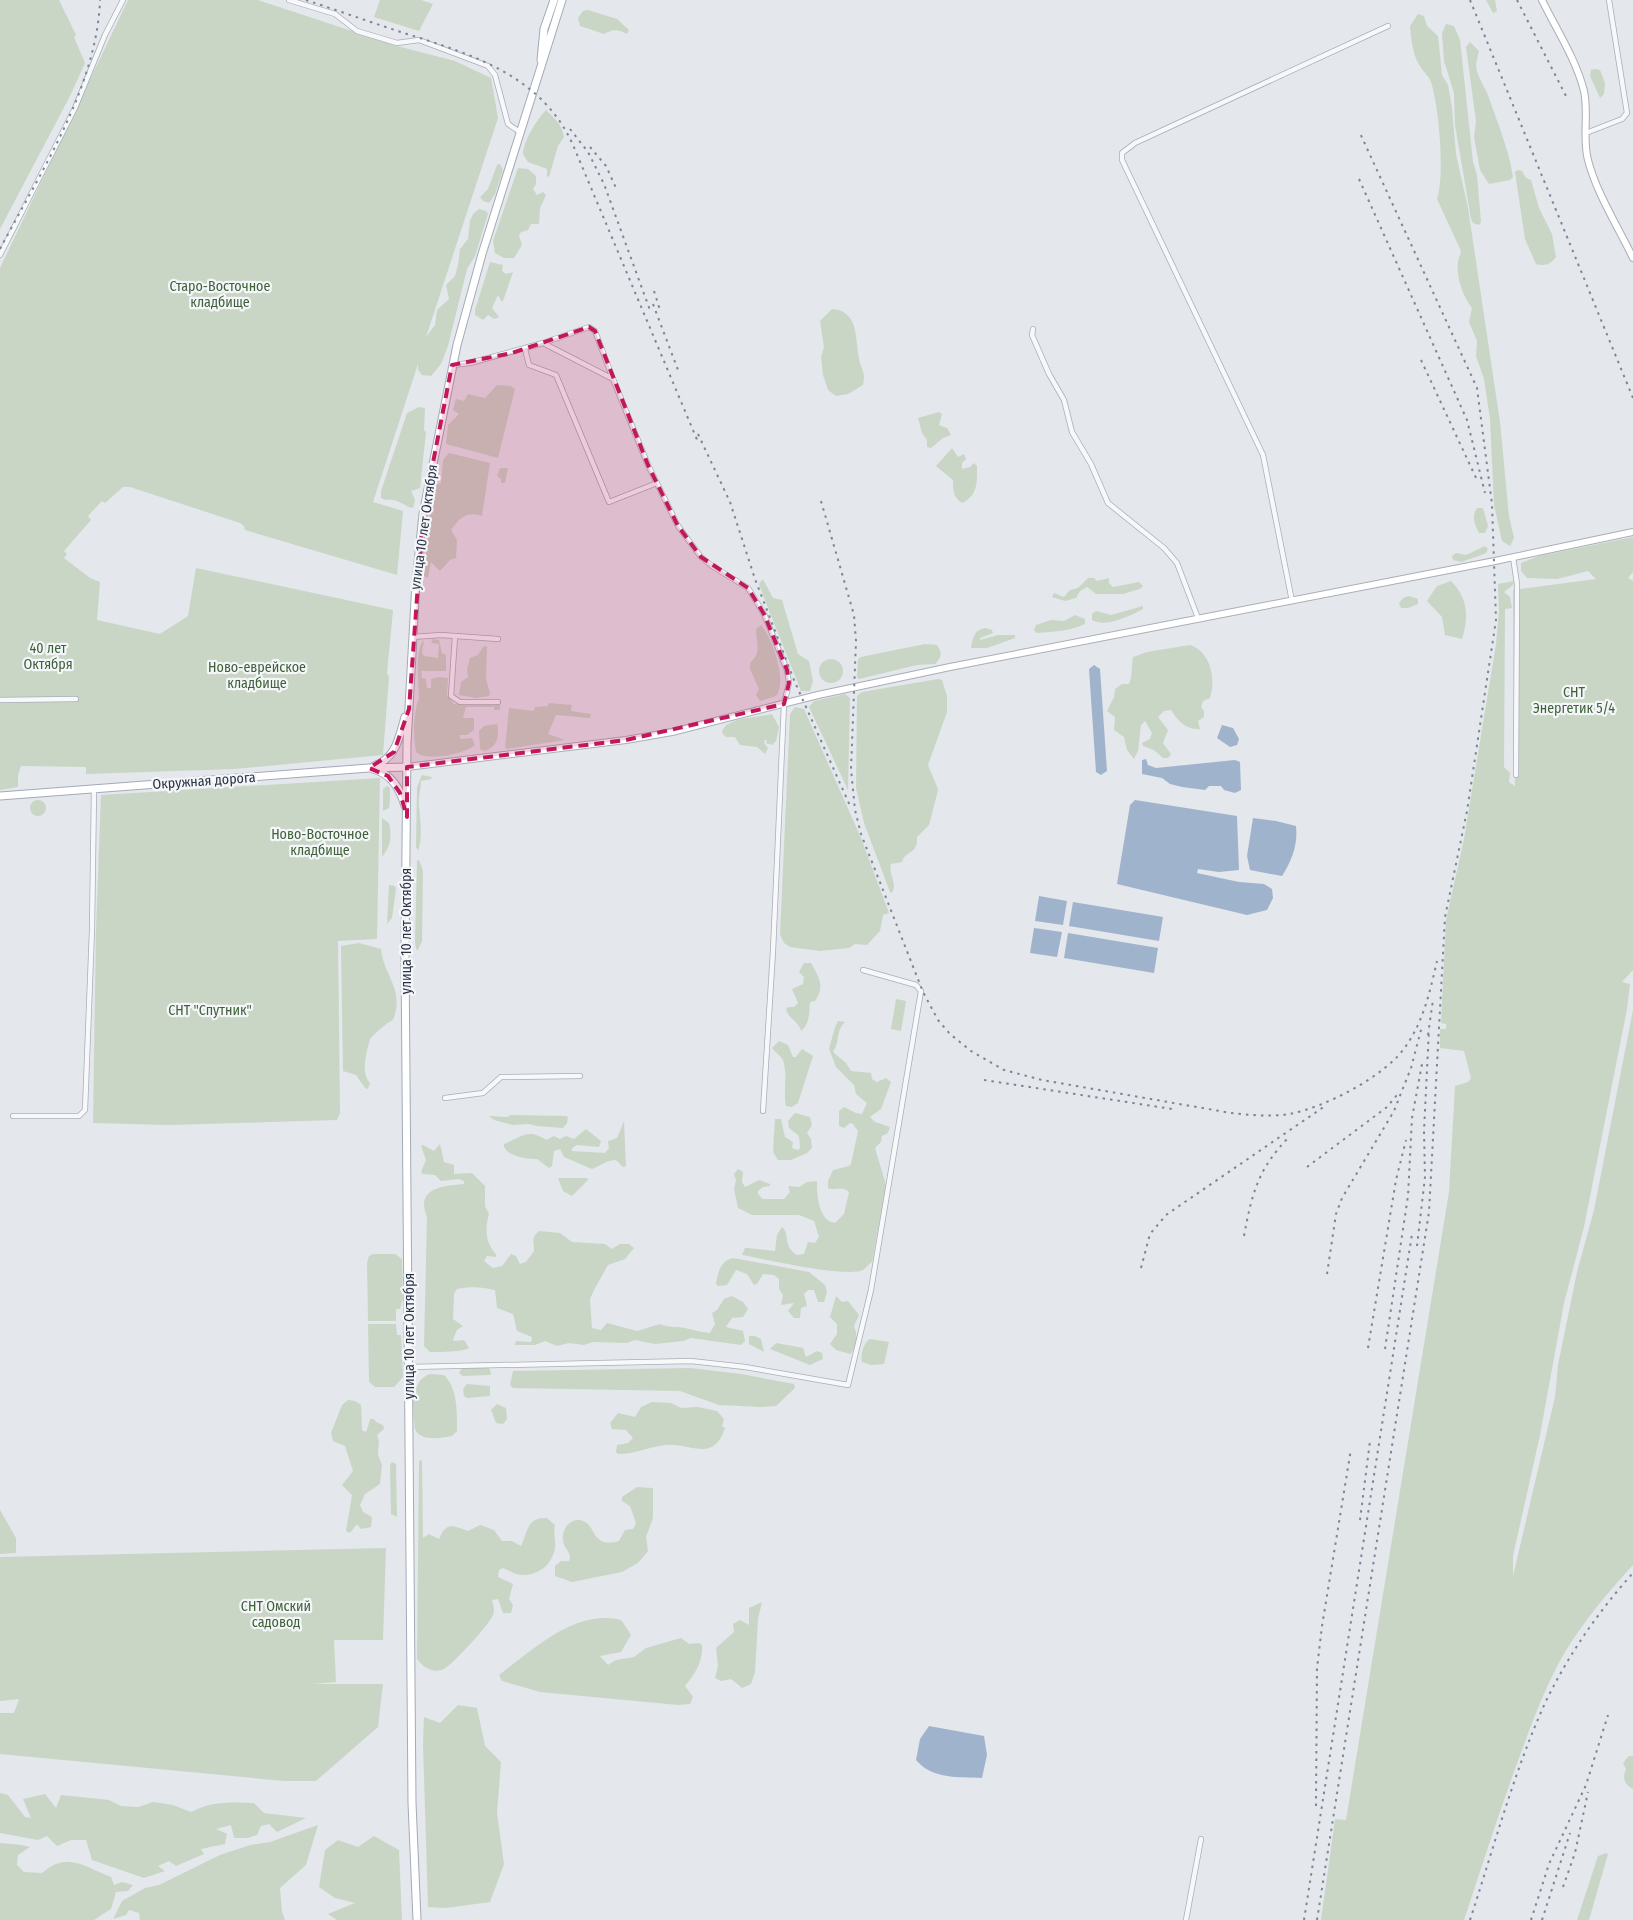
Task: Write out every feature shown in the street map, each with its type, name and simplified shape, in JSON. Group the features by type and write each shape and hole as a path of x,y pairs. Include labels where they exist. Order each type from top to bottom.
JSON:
{"main road":[{"name":"улица 10 лет Октября","path":"538,75 544,29 554,0"},
{"name":"улица 10 лет Октября","path":"416,1920 412,1803 405,956 408,817 407,767 412,637 423,514 452,365 482,254 562,0"},
{"path":"369,768 386,760 394,752 409,709"},
{"name":"Окружная дорога","path":"0,796 369,768 407,767"},
{"path":"369,768 379,771 393,780 400,792 408,817"}],"street":[{"path":"0,255 75,108 123,0"},
{"path":"289,0 335,14 357,31 397,43 419,40 488,66 495,75 508,124 520,132"},
{"path":"1542,0 1578,74 1586,106 1586,147 1590,168 1633,258"},
{"path":"1586,134 1622,118 1627,113 1609,0"},
{"path":"1292,602 1263,455 1122,160 1122,154 1135,143 1388,26"},
{"path":"452,365 470,363 525,349 589,327 595,331 657,483 678,526 691,545 712,566 748,588 764,614 787,670 789,682 784,704 774,941 763,1111"},
{"path":"1033,330 1032,334 1049,374 1065,404 1072,432 1091,464 1108,503 1164,548 1177,563 1198,618"},
{"path":"543,343 613,379"},
{"path":"525,349 529,365 556,376 610,502 657,483"},
{"path":"407,767 626,740 672,732 784,704 941,669 1198,618 1292,602 1633,532"},
{"path":"1513,557 1517,584 1516,775"},
{"path":"412,637 456,636 498,639"},
{"path":"456,636 451,696 460,702 498,702"},
{"path":"0,700 76,699"},
{"path":"13,1116 79,1116 86,1110 92,930 94,789"},
{"path":"409,1367 691,1361 745,1367 848,1386 871,1290 921,991 916,985 863,970"},
{"path":"445,1098 483,1092 501,1077 580,1076"},
{"path":"1186,1920 1201,1839"}],"highlighted area":[{"path":"589,327 595,331 648,465 678,526 701,557 748,588 764,614 787,670 789,683 784,704 626,740 407,767 407,817 400,793 388,776 369,768 394,752 409,709 423,514 452,365 512,353"}],"green space":[{"path":"0,0 59,0 76,35 74,37 85,63 69,98 0,229"},
{"name":"Старо-Восточное кладбище","path":"128,0 258,0 397,46 455,61 491,78 498,118 426,337 435,325 437,310 449,299 446,285 455,276 460,249 468,239 470,221 473,214 479,209 486,211 488,214 475,256 467,269 448,346 441,364 431,376 422,375 418,370 418,364 373,502 403,511 397,575 245,530 244,526 240,523 130,487 123,487 105,503 102,501 88,516 91,520 64,551 67,554 64,558 90,578 100,582 97,620 160,634 188,616 196,568 393,610 387,673 389,677 383,755 235,769 86,774 86,767 21,766 18,775 18,787 0,790 0,268"},
{"path":"380,0 421,0 433,4 419,31 374,17"},
{"path":"1486,0 1495,0 1497,11 1493,13"},
{"path":"588,10 617,19 629,30 627,34 615,30 604,34 580,26 578,18 583,11"},
{"path":"1418,14 1424,16 1427,26 1438,36 1442,75 1448,85 1452,108 1456,154 1468,208 1500,422 1509,516 1514,538 1510,546 1502,541 1494,505 1490,419 1484,379 1476,356 1477,341 1469,322 1472,308 1459,280 1458,261 1461,251 1437,199 1441,174 1441,158 1434,93 1429,78 1421,68 1416,57 1410,31 1410,26"},
{"path":"1446,24 1454,26 1460,40 1473,162 1477,175 1481,222 1479,225 1473,223 1471,219 1455,125 1454,93 1444,61 1442,33"},
{"path":"1470,42 1479,51 1476,64 1477,70 1488,94 1506,147 1513,177 1510,180 1489,184 1480,170 1474,137 1476,121 1466,47"},
{"path":"1591,70 1600,70 1605,83 1604,94 1600,98 1590,76"},
{"path":"546,110 560,125 564,137 558,146 549,177 547,176 547,169 528,162 523,154 531,131"},
{"path":"500,164 503,170 495,194 489,203 483,201 480,197 488,189 497,165"},
{"path":"518,168 528,169 536,176 536,184 533,189 537,195 543,192 546,195 540,208 539,224 531,224 528,230 521,232 519,236 522,245 514,258 504,258 495,253 493,241"},
{"path":"1518,170 1522,171 1526,178 1531,180 1539,208 1552,234 1556,257 1547,264 1536,264 1525,239 1515,172"},
{"path":"490,262 503,265 502,271 506,274 513,272 503,301 501,301 498,295 492,308 499,317 494,319 488,315 483,320 475,315 475,310"},
{"path":"832,309 841,311 851,320 856,334 859,358 864,374 863,385 848,394 836,396 828,390 823,375 821,357 824,347 820,321"},
{"path":"497,385 511,386 515,389 498,458 446,444 448,425 459,414 453,410 456,399 464,401 468,394 485,398"},
{"path":"419,407 425,408 424,430 426,432 420,488 411,491 415,500 413,508 396,501 381,498 381,491 407,413"},
{"path":"939,412 942,414 939,425 947,428 951,435 943,438 931,448 927,447 927,440 922,433 918,418"},
{"path":"952,448 958,457 964,454 966,459 962,463 962,469 970,467 974,463 977,466 976,488 971,496 962,503 954,493 953,480 936,466"},
{"path":"449,453 490,463 482,516 472,514 457,522 451,530 457,540 456,558 450,560 440,571 431,562 428,578 424,576 433,486 441,483 443,460"},
{"path":"500,468 508,468 505,483 501,483 501,479 497,476"},
{"path":"1477,508 1483,508 1488,526 1485,533 1479,533 1475,524 1474,515"},
{"name":"СНТ Энергетик 5/4","path":"1633,537 1633,572 1628,578 1633,581 1633,970 1622,982 1630,984 1627,1009 1584,1227 1564,1303 1540,1435 1513,1556 1513,1576 1555,1397 1558,1365 1577,1272 1594,1210 1633,1010 1633,1565 1580,1629 1552,1676 1514,1771 1464,1920 1321,1920 1335,1819 1346,1820 1449,1192 1455,1086 1468,1082 1471,1078 1464,1051 1440,1048 1440,1029 1446,1029 1446,1024 1441,1023 1446,920 1464,839 1496,644 1499,611 1498,584 1514,581 1513,585 1504,592 1510,597 1512,608 1505,609 1504,767 1510,773 1509,782 1515,786 1513,590 1596,579 1588,571 1557,579 1527,578 1521,571 1521,563 1539,556"},
{"path":"1485,546 1488,549 1486,553 1462,562 1453,560 1452,556 1456,553 1466,555"},
{"path":"1088,578 1094,578 1097,581 1109,578 1109,583 1113,587 1139,582 1143,586 1140,589 1123,594 1096,594 1087,587 1080,591 1076,598 1065,601 1052,597 1054,593 1064,597 1070,590 1078,588"},
{"path":"762,580 773,598 782,600 798,654 809,661 813,681 810,691 801,691 759,584"},
{"path":"1451,581 1461,594 1466,608 1466,623 1462,639 1445,635 1442,617 1427,601 1437,586"},
{"path":"1409,596 1418,599 1418,604 1408,608 1401,608 1399,603 1403,598"},
{"path":"1143,606 1143,609 1131,615 1111,622 1104,623 1092,620 1092,614 1096,611 1111,615"},
{"path":"1075,615 1085,619 1085,624 1055,632 1036,633 1034,630 1036,625 1051,620 1064,621"},
{"path":"761,625 774,649 780,681 776,696 760,701 756,695 759,689 750,669 750,663 756,655 758,647 756,629"},
{"path":"985,628 992,630 993,633 980,638 980,640 998,635 1015,635 1015,638 987,648 971,648 972,641 978,630"},
{"path":"433,639 439,640 442,653 446,655 446,671 421,671 422,678 426,679 427,688 431,688 431,679 438,677 448,678 447,695 454,704 500,705 500,710 494,710 494,707 466,707 463,718 474,718 474,730 467,735 460,735 460,739 472,738 475,745 455,754 436,757 421,755 416,752 414,730 416,706 419,698 419,651 424,640 422,653 424,656 438,658 439,644 431,643"},
{"path":"925,644 937,645 940,650 939,660 935,664 917,665 859,679 857,677 858,659 861,657"},
{"path":"1190,645 1203,654 1212,675 1210,698 1203,701 1201,707 1204,711 1204,717 1198,721 1200,729 1191,728 1183,724 1171,710 1164,711 1158,717 1168,730 1163,743 1171,754 1168,758 1163,758 1154,750 1143,746 1142,743 1150,739 1152,733 1145,721 1141,725 1138,751 1134,759 1127,750 1124,737 1114,730 1115,717 1107,711 1114,697 1115,689 1122,684 1129,684 1133,657 1147,652"},
{"path":"487,646 486,679 490,693 489,696 476,698 459,695 461,682 468,677 467,669 470,658 478,655 483,647"},
{"path":"831,659 836,660 842,666 842,676 836,682 831,683 826,682 820,676 819,671 820,666 826,660"},
{"path":"938,679 942,680 947,696 947,712 928,765 938,789 937,794 929,825 917,837 916,847 902,862 891,864 890,868 894,886 892,893 864,823 856,788 857,696 862,692"},
{"path":"845,694 850,698 848,790 809,707 814,701"},
{"path":"549,703 572,705 571,711 591,714 590,718 556,715 548,734 565,740 507,749 505,747 509,708 534,711 535,707 548,706"},
{"path":"795,707 804,709 861,838 889,913 883,915 880,931 867,945 855,944 849,948 820,951 790,947 784,943 780,935 790,714"},
{"path":"772,714 779,727 776,741 772,745 766,743 767,740 765,740 764,743 768,748 765,754 757,747 740,745 735,737 726,737 722,733 724,728 735,721"},
{"path":"497,724 498,737 495,744 484,751 480,749 479,731 484,726"},
{"path":"422,775 432,777 431,779 421,781 419,803 421,834 418,851 416,847 417,787"},
{"name":"СНТ \"Спутник\"","path":"380,778 377,939 338,941 340,1113 337,1120 168,1125 93,1123 96,930 101,795"},
{"path":"387,786 390,788 389,808 383,811 383,789"},
{"path":"38,800 46,808 38,816 30,808"},
{"path":"382,818 389,823 390,837 389,845 382,857"},
{"path":"419,860 423,871 422,941 418,950 416,949 415,941 417,861"},
{"path":"389,885 395,886 396,889 392,918 387,924"},
{"path":"359,943 381,949 397,1000 393,1020 370,1039 365,1068 365,1074 370,1083 368,1089 365,1088 356,1075 343,1071 341,946"},
{"path":"804,963 811,963 820,981 820,991 815,1001 810,1002 808,1022 801,1031 786,1009 794,1007 798,1003 792,989 803,984 804,977 799,972"},
{"path":"896,999 906,1001 901,1031 891,1029"},
{"path":"838,1021 845,1022 840,1029 833,1052 846,1063 851,1071 871,1073 872,1079 877,1082 886,1078 891,1082 881,1109 870,1117 875,1122 890,1127 888,1133 882,1136 881,1142 875,1148 886,1185 872,1262 863,1270 840,1272 742,1255 745,1248 775,1251 777,1235 782,1227 785,1230 792,1252 797,1255 804,1254 808,1242 815,1243 819,1237 814,1221 799,1215 752,1215 738,1208 734,1189 736,1180 734,1174 738,1169 743,1172 742,1182 745,1187 759,1180 770,1184 770,1186 763,1187 758,1191 758,1194 763,1199 784,1199 790,1192 788,1186 799,1187 807,1182 817,1181 817,1193 825,1217 835,1223 844,1214 849,1192 844,1189 828,1188 828,1181 833,1170 851,1164 858,1131 850,1123 844,1128 839,1126 839,1111 844,1107 862,1114 867,1103 856,1094 854,1085 836,1067 829,1049"},
{"path":"779,1041 788,1045 793,1057 796,1057 802,1049 813,1056 798,1103 792,1107 786,1106 783,1060 772,1048"},
{"path":"795,1113 810,1117 812,1125 807,1133 811,1139 812,1148 807,1153 791,1160 778,1160 773,1152 775,1119 781,1119 785,1137 793,1142 792,1148 798,1150 800,1148 799,1136 789,1128 788,1121"},
{"path":"511,1115 568,1117 567,1123 563,1128 528,1124 513,1125 494,1120 489,1116 507,1117"},
{"path":"624,1121 626,1166 623,1167 616,1160 613,1160 592,1169 564,1157 560,1149 554,1151 552,1166 549,1168 537,1159 514,1155 504,1147 504,1144 525,1134 535,1134 546,1140 554,1136 560,1139 566,1136 574,1139 586,1129 601,1141 599,1147 577,1145 572,1148 572,1151 605,1153 609,1148 608,1141 617,1138"},
{"path":"440,1144 444,1162 454,1165 454,1174 472,1173 485,1186 485,1206 489,1214 487,1235 496,1257 487,1256 484,1261 493,1268 502,1266 511,1254 516,1256 520,1264 526,1262 534,1251 534,1238 539,1231 560,1233 572,1242 605,1244 612,1249 620,1244 629,1244 634,1248 625,1259 608,1265 590,1299 592,1328 601,1330 607,1323 637,1331 660,1324 710,1333 715,1324 712,1313 717,1310 724,1299 732,1296 743,1302 748,1309 743,1317 732,1318 726,1327 743,1331 745,1341 741,1345 691,1338 683,1341 655,1344 635,1340 627,1343 593,1342 584,1345 569,1343 557,1346 545,1341 535,1345 515,1345 516,1341 531,1342 532,1337 517,1331 513,1314 497,1308 495,1290 471,1287 457,1289 454,1294 453,1319 463,1326 457,1330 454,1341 464,1340 469,1348 457,1351 430,1352 424,1346 427,1217 424,1207 425,1200 433,1190 464,1184 464,1181 459,1179 441,1181 435,1175 423,1174 421,1172 426,1160 421,1146 423,1145 434,1151"},
{"path":"558,1178 587,1178 588,1180 572,1196 563,1191"},
{"path":"373,1254 395,1254 402,1259 403,1298 400,1309 396,1309 396,1321 368,1321 367,1263 369,1256"},
{"path":"733,1258 809,1272 825,1285 827,1292 824,1302 818,1302 814,1290 808,1290 804,1294 807,1306 801,1308 800,1318 794,1318 788,1311 794,1303 781,1305 783,1295 779,1289 779,1279 774,1275 763,1274 757,1284 754,1285 747,1274 736,1270 727,1285 718,1286 716,1284 720,1268 725,1262"},
{"path":"836,1296 842,1302 848,1301 859,1315 854,1326 857,1337 856,1345 850,1354 836,1350 830,1344 837,1334 837,1324 830,1317"},
{"path":"368,1324 396,1324 397,1335 401,1335 403,1377 394,1387 375,1387 369,1382"},
{"path":"749,1336 761,1339 764,1352 749,1344"},
{"path":"870,1339 889,1342 884,1364 871,1365 862,1362 863,1349"},
{"path":"776,1343 803,1348 806,1357 817,1351 822,1353 823,1359 810,1365 770,1349"},
{"path":"462,1368 489,1368 491,1373 490,1375 463,1376 459,1373"},
{"path":"690,1368 741,1374 794,1384 795,1388 776,1406 760,1407 719,1405 680,1391 513,1388 510,1385 513,1371"},
{"path":"430,1374 444,1375 452,1387 457,1409 457,1431 452,1436 426,1437 421,1436 415,1429 413,1406 415,1390 423,1378"},
{"path":"467,1384 490,1386 490,1396 467,1398 464,1396 463,1389"},
{"path":"348,1400 355,1401 361,1405 362,1430 365,1432 367,1430 370,1419 374,1419 383,1425 384,1429 377,1435 379,1441 378,1455 382,1465 380,1484 365,1494 360,1505 363,1512 372,1517 371,1527 361,1529 357,1524 350,1533 346,1531 352,1495 342,1485 353,1471 345,1446 333,1441 331,1433 342,1405"},
{"path":"652,1402 671,1403 681,1408 698,1407 717,1411 724,1419 722,1426 725,1428 720,1439 714,1445 707,1448 665,1445 618,1454 616,1452 617,1445 628,1443 633,1438 626,1430 612,1429 610,1423 618,1413 635,1417 641,1407"},
{"path":"497,1404 506,1408 507,1419 503,1424 496,1423 491,1410"},
{"path":"422,1460 423,1538 429,1534 439,1539 445,1529 451,1526 468,1531 480,1525 494,1530 502,1541 512,1541 521,1546 529,1526 535,1520 547,1518 555,1525 555,1548 551,1560 543,1568 527,1575 517,1574 503,1568 499,1570 498,1577 513,1584 509,1599 513,1605 511,1613 503,1613 498,1599 492,1600 494,1613 485,1627 449,1666 436,1671 425,1667 417,1659 419,1461"},
{"path":"392,1462 396,1464 397,1517 391,1514 390,1465"},
{"path":"637,1487 653,1488 653,1518 646,1537 648,1551 638,1563 622,1572 572,1582 555,1576 555,1566 561,1561 569,1561 570,1558 563,1542 563,1535 566,1527 572,1521 581,1520 585,1522 598,1538 607,1543 619,1541 625,1530 633,1529 636,1523 630,1506 622,1501 622,1497"},
{"path":"0,1510 16,1538 16,1553 0,1554"},
{"name":"СНТ Омский садовод","path":"386,1548 383,1640 334,1640 336,1682 313,1684 383,1684 378,1727 316,1781 284,1781 0,1754 0,1713 14,1713 19,1699 0,1701 0,1557"},
{"path":"762,1602 758,1619 755,1672 751,1684 742,1688 731,1679 721,1681 715,1678 718,1666 716,1648 734,1632 733,1624 740,1620 749,1625 749,1608"},
{"path":"602,1618 622,1621 631,1635 621,1652 600,1656 608,1665 616,1660 634,1657 646,1648 681,1638 689,1644 699,1643 702,1645 698,1667 685,1686 693,1697 690,1704 678,1705 540,1692 502,1681 499,1675 559,1632 587,1620"},
{"path":"458,1705 477,1708 485,1746 501,1762 497,1813 504,1864 490,1902 446,1908 428,1907 423,1744 424,1717 440,1723"},
{"path":"1629,1756 1633,1756 1633,1789 1626,1783 1624,1778 1626,1769 1623,1763"},
{"path":"0,1793 8,1795 25,1817 31,1818 23,1799 45,1794 56,1808 61,1795 109,1800 121,1806 138,1807 153,1802 173,1805 191,1812 214,1804 254,1803 264,1813 306,1818 277,1832 269,1824 261,1826 257,1835 248,1838 234,1838 231,1825 216,1829 227,1834 225,1844 201,1849 204,1854 176,1866 169,1861 158,1866 165,1871 144,1878 92,1860 86,1840 71,1840 57,1846 47,1836 38,1840 0,1833"},
{"path":"318,1825 306,1865 280,1888 282,1912 285,1920 140,1920 139,1913 129,1910 126,1915 113,1919 122,1901 145,1888 159,1885 220,1855 250,1845 270,1842"},
{"path":"374,1836 399,1850 402,1920 337,1920 328,1914 355,1903 335,1898 319,1887 325,1850 338,1840 358,1847"},
{"path":"0,1843 30,1847 18,1855 17,1865 24,1872 42,1873 51,1866 67,1862 83,1865 111,1877 114,1885 122,1882 133,1885 128,1891 116,1892 111,1909 94,1920 0,1920"},
{"path":"1608,1854 1589,1920 1577,1920 1598,1856"}],"water":[{"path":"1094,665 1100,669 1107,771 1101,775 1096,772 1089,669"},
{"path":"1222,725 1233,728 1239,739 1237,745 1230,747 1217,738"},
{"path":"1146,759 1148,765 1156,768 1235,760 1240,762 1241,790 1235,793 1224,790 1221,786 1209,786 1205,790 1170,784 1162,778 1142,774 1142,760"},
{"path":"1135,800 1237,816 1239,870 1219,872 1198,869 1197,873 1239,882 1264,884 1272,889 1273,898 1267,910 1247,915 1117,884 1130,805"},
{"path":"1253,818 1296,826 1294,852 1282,876 1250,870 1247,856"},
{"path":"1039,896 1067,901 1063,925 1035,921"},
{"path":"1073,902 1163,917 1159,941 1069,926"},
{"path":"1034,928 1062,932 1057,957 1030,953"},
{"path":"1068,933 1158,948 1154,973 1064,958"},
{"path":"929,1726 984,1736 987,1755 982,1778 946,1776 930,1771 922,1766 916,1760 920,1739"}],"railway":[{"path":"0,249 64,129 78,97 89,65 96,33 100,0"},
{"path":"306,0 457,50 481,60 525,85 543,101 560,121 573,145 698,442"},
{"path":"1470,0 1633,398"},
{"path":"1517,0 1567,98"},
{"path":"570,129 588,152 604,184 651,313"},
{"path":"1317,1920 1429,1212 1445,917 1467,811 1496,620 1492,504 1477,388 1359,131"},
{"path":"590,147 606,166 616,188"},
{"path":"1359,179 1467,420 1485,493"},
{"path":"654,291 660,310"},
{"path":"653,304 678,370"},
{"path":"1421,360 1477,480"},
{"path":"698,434 730,502 755,579 794,680 851,808"},
{"path":"821,501 854,615 856,641 851,769 855,810 861,834 923,992 938,1020 950,1034 971,1051 1004,1070 1042,1080 1231,1113 1267,1116 1289,1114 1303,1111 1336,1098 1369,1079 1397,1057 1406,1046 1422,1016 1437,961"},
{"path":"1428,1035 1433,1000"},
{"path":"1327,1274 1336,1214 1342,1198 1394,1111 1411,1068 1422,1026"},
{"path":"1417,1246 1425,1177 1424,1131 1429,1029"},
{"path":"1385,1349 1408,1196 1412,1118 1422,1064"},
{"path":"984,1080 1172,1109"},
{"path":"1307,1167 1387,1107 1397,1095"},
{"path":"1141,1268 1150,1234 1166,1215 1325,1106"},
{"path":"1244,1236 1258,1182 1270,1160 1289,1137"},
{"path":"1368,1348 1396,1180 1406,1140"},
{"path":"1304,1920 1412,1234"},
{"path":"1360,1520 1370,1441"},
{"path":"1316,1806 1317,1668 1322,1626 1351,1449"},
{"path":"1470,1920 1514,1782 1546,1701 1564,1667 1585,1634 1633,1573"},
{"path":"1531,1920 1549,1864 1586,1785 1608,1715"},
{"path":"1563,1887 1575,1853 1588,1792"},
{"path":"1542,1920 1570,1833"}],"park label":[{"name":"40 лет Октября","path":"48,656"},
{"name":"Ново-еврейское кладбище","path":"257,676"},
{"name":"Ново-Восточное кладбище","path":"320,842"}]}
